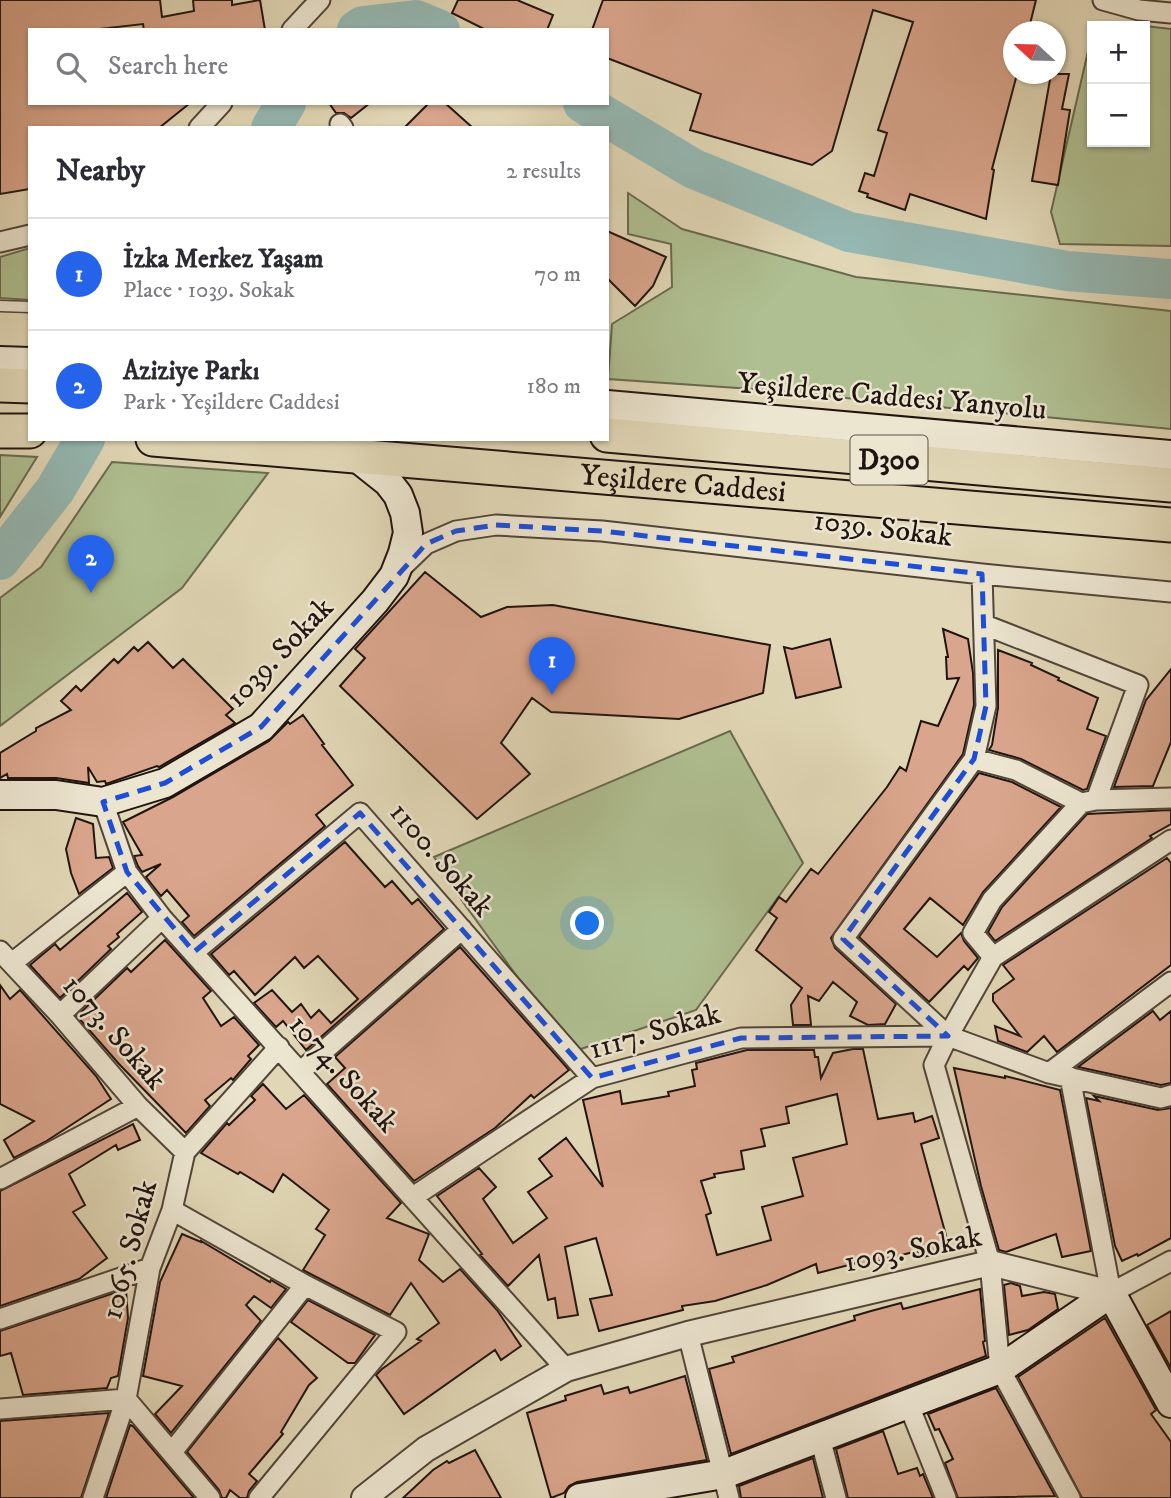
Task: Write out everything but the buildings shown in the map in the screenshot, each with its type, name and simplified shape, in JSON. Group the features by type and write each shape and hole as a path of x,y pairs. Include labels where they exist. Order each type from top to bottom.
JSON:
{"highway":[{"path":"0,385 28,386"},
{"name":"Yeşildere Caddesi","path":"609,435 1171,485"},
{"name":"Yeşildere Caddesi","path":"178,441 1171,525"}],"main road":[{"path":"0,361 28,362"},
{"name":"Yeşildere Caddesi Yanyolu","path":"609,405 1171,455"},
{"path":"354,455 388,482 398,495 417,539"},
{"name":"1039. Sokak","path":"0,795 56,795 103,802 165,783 261,727 349,632 394,576 417,539"},
{"path":"580,1498 726,1486 820,1438 1000,1369 1111,1293 1171,1403"}],"street":[{"path":"294,28 320,0"},
{"path":"1103,0 1171,13"},
{"path":"201,126 220,105"},
{"path":"0,242 28,235"},
{"name":"1039. Sokak","path":"417,539 496,525 602,531 982,574 1171,592"},
{"path":"982,574 986,706 974,759 843,939 947,1037 1049,1073 1161,1098 1171,1095"},
{"path":"985,625 1138,685 1089,801 992,900 973,933 993,957"},
{"path":"974,759 1016,770 1089,801 1171,798"},
{"name":"1074. Sokak","path":"103,802 127,872 162,918 566,1369"},
{"name":"1100. Sokak","path":"194,952 360,813 592,1078"},
{"path":"1070,1498 1000,1369 990,1263 934,1065 993,957 1171,840"},
{"path":"6,957 127,872"},
{"path":"60,1015 162,918"},
{"path":"301,1071 462,929"},
{"name":"1073. Sokak","path":"6,957 138,1106 184,1152"},
{"path":"1049,1073 1171,982"},
{"name":"1117. Sokak","path":"413,1197 592,1078 741,1038 947,1037"},
{"name":"1065. Sokak","path":"93,1498 126,1399 150,1268 172,1210 184,1152 279,1047"},
{"path":"1070,1077 1111,1293 1171,1261"},
{"path":"0,1179 138,1106"},
{"path":"172,1210 396,1332 259,1498"},
{"name":"1093. Sokak","path":"364,1498 426,1449 566,1369 688,1334 990,1263 1111,1293"},
{"path":"0,1319 150,1268"},
{"path":"172,1452 305,1284"},
{"path":"688,1334 726,1486"},
{"path":"0,1409 126,1399 211,1498"},
{"path":"908,1403 946,1498"},
{"path":"820,1438 836,1498"}],"lane":[{"path":"0,306 28,307"}],"highlighted area":[{"path":"496,525 602,531 982,574 986,706 974,759 843,939 948,1036 741,1038 592,1078 360,813 194,952 127,872 103,802 165,783 261,727 426,544 456,531"}],"green space":[{"path":"1150,27 1171,29 1171,246 1060,244 1051,212 1087,56 1087,147 1150,147"},
{"path":"628,193 682,229 856,277 1171,311 1171,429 752,389 609,379 612,324 672,287 671,244 628,234"},
{"path":"28,249 28,300 0,298 0,257"},
{"path":"0,455 37,457 0,517"},
{"path":"112,462 268,473 182,588 0,726 0,598 41,567"},
{"path":"730,731 803,863 696,1010 572,1052 465,905 434,857"}],"waterway":[{"path":"360,28 416,20 435,28"},
{"path":"272,126 285,105"},
{"path":"586,105 694,169 849,232 1067,271 1171,279"},
{"path":"0,560 55,490 84,441"}],"place":[{"name":"Aziziye Parkı","path":"91,593"},
{"name":"İzka Merkez Yaşam","path":"552,695"}]}
